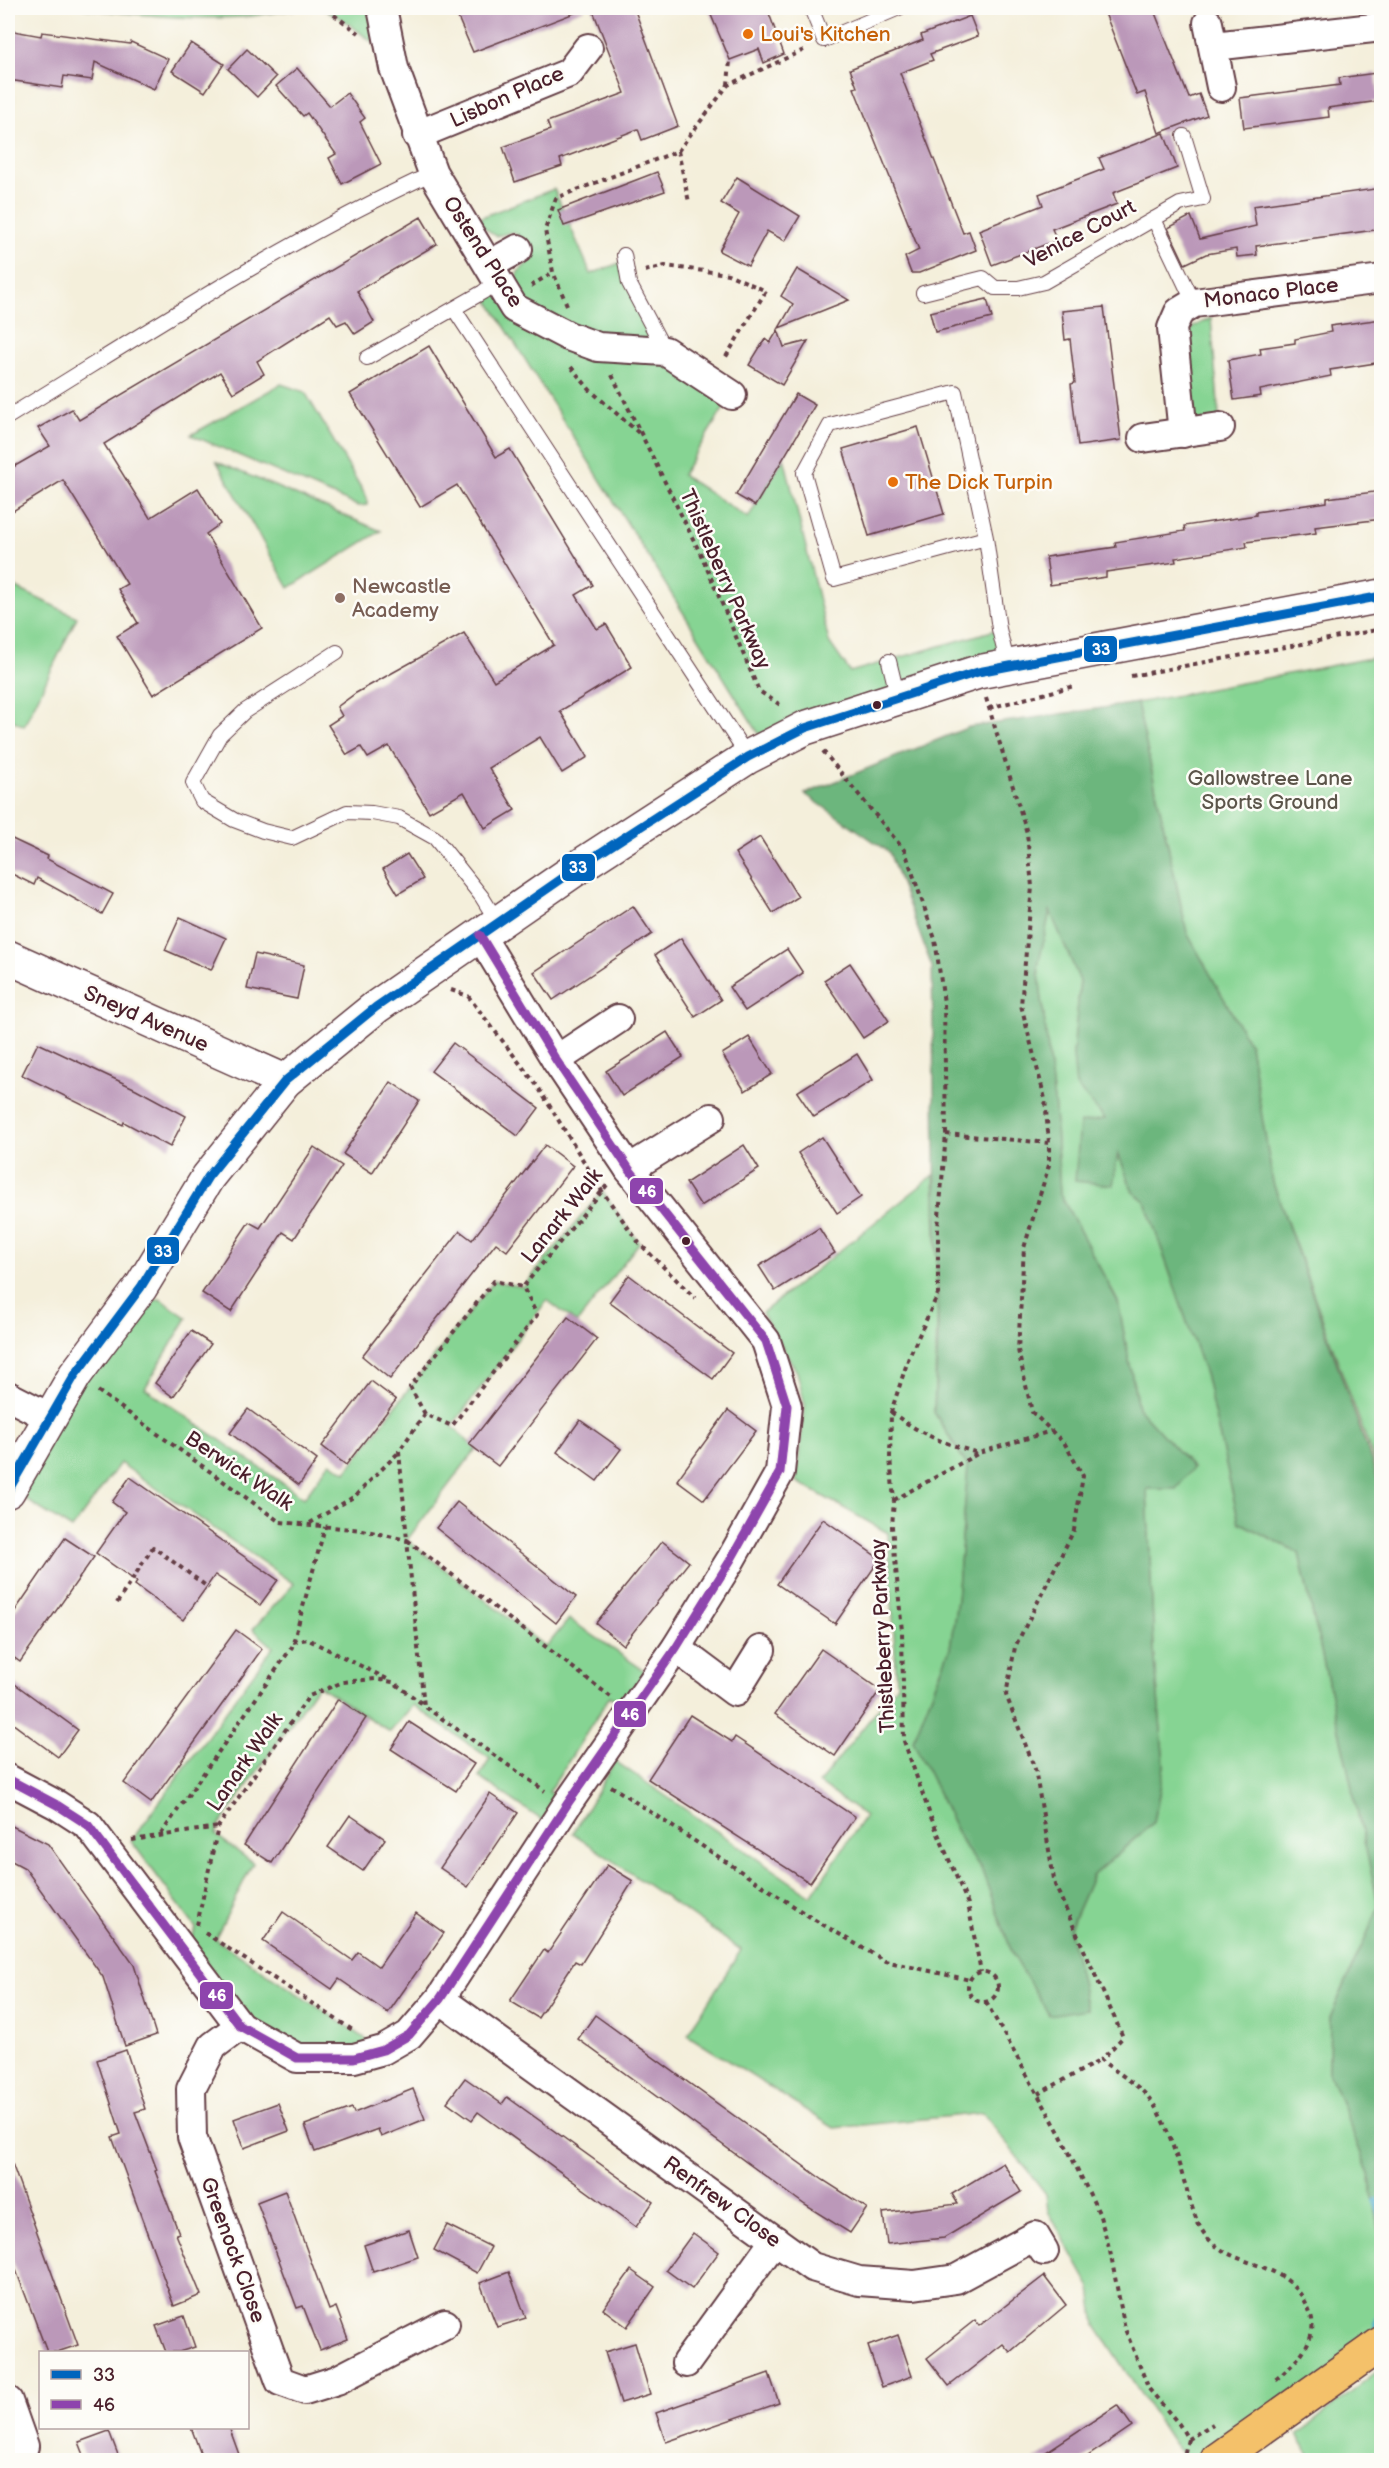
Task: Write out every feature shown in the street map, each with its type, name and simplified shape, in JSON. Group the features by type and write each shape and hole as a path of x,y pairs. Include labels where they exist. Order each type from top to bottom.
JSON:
{"main road":[{"path":"1217,2460 1382,2343"}],"street":[{"name":"Ostend Place","path":"382,8 394,68 433,173 514,308 583,350 665,351 722,388"},
{"path":"1221,87 1211,35 1382,27"},
{"name":"Lisbon Place","path":"417,135 577,81 588,48"},
{"path":"494,272 518,249"},
{"name":"Monaco Place","path":"1183,434 1172,328 1179,312 1194,303 1382,279"},
{"path":"1143,438 1220,427"},
{"path":"8,1491 75,1375 141,1287 208,1177 285,1081 376,1006 748,758 805,728 993,669 1382,597"},
{"path":"8,1779 57,1805 88,1825 106,1852 240,2026 297,2058 354,2058 383,2050 410,2035 440,1999 568,1803 676,1648 730,1561 780,1472 787,1406 766,1341 627,1166 556,1060 489,929"},
{"name":"Sneyd Avenue","path":"8,957 285,1081"},
{"path":"556,1060 618,1019"},
{"path":"627,1166 711,1118"},
{"path":"8,1396 49,1417"},
{"path":"676,1648 735,1692 761,1650"},
{"name":"Renfrew Close","path":"440,1999 812,2266 859,2281 914,2285 956,2279 1040,2244"},
{"name":"Greenock Close","path":"240,2026 213,2046 191,2089 192,2137 280,2381 305,2390 338,2380 445,2324"},
{"path":"686,2363 775,2240"},
{"path":"8,2401 24,2446 19,2460"}],"lane":[{"path":"811,8 824,40 899,8"},
{"name":"Venice Court","path":"923,293 983,278 995,288 1018,288 1044,282 1180,204 1203,199 1184,136"},
{"path":"8,417 268,258 433,173"},
{"name":"Venice Court","path":"1154,219 1194,303"},
{"path":"624,255 629,284 665,351"},
{"path":"367,358 483,292 494,272"},
{"path":"454,309 748,758"},
{"path":"986,538 834,579 804,473 830,425 955,392 986,538 999,629 993,669"},
{"path":"337,652 244,711 220,735 193,783 202,801 234,819 263,831 292,838 346,812 372,813 399,818 435,838 482,897 489,929"},
{"path":"889,661 898,698"}],"path":[{"path":"644,437 590,390 583,350 553,272 545,230 556,198 678,151 729,85 824,40"},
{"path":"729,85 730,60"},
{"path":"678,151 689,202"},
{"path":"627,276 665,266 686,268 728,274 766,291 722,388"},
{"name":"Thistleberry Parkway","path":"583,350 644,437 704,559 759,692 797,716 904,852 935,939 944,1003 946,1134 938,1228 938,1294 909,1357 891,1412 890,1458 894,1500 892,1527 902,1631 904,1741 930,1815 968,1904 981,1972"},
{"path":"1129,676 1382,630"},
{"path":"993,669 989,708 1027,833 1032,886 1021,1005 1045,1099 1049,1143 1049,1165 1024,1248 1018,1350 1032,1412 1065,1444 1083,1476 1074,1530 1015,1647 1006,1695 1035,1769 1055,1886 1123,2037 1101,2060 1038,2094"},
{"path":"989,708 1084,684"},
{"path":"946,1134 1049,1143"},
{"name":"Lanark Walk","path":"523,1287 627,1166"},
{"name":"Lanark Walk","path":"495,1281 523,1287 537,1315 452,1426 425,1414 410,1387 495,1281"},
{"name":"Berwick Walk","path":"75,1375 280,1522 362,1530 407,1540 610,1696 633,1710"},
{"path":"891,1412 915,1430 940,1442 979,1453"},
{"path":"307,1524 355,1496 399,1451 425,1414"},
{"path":"894,1500 979,1453 1051,1431"},
{"path":"399,1451 424,1706"},
{"path":"161,1834 292,1647 325,1527"},
{"path":"117,1603 153,1547 209,1588"},
{"path":"293,1642 307,1639 393,1682 548,1793 568,1803"},
{"name":"Lanark Walk","path":"383,2050 196,1929 218,1827 309,1696 343,1682 375,1679 393,1682"},
{"path":"591,1773 810,1917 885,1960 970,1980"},
{"path":"106,1852 131,1840 218,1827"},
{"path":"987,2002 994,1997 998,1985 993,1976 981,1972 970,1980 969,1990 972,1997 987,2002 1038,2094 1099,2213 1110,2251 1125,2329 1149,2389 1179,2424 1188,2439 1184,2456 1188,2460"},
{"path":"1101,2060 1149,2098 1171,2139 1204,2234 1217,2249 1269,2268 1299,2291 1312,2318 1309,2341 1290,2368 1266,2387"},
{"path":"1188,2439 1215,2423"}],"green space":[{"path":"82,8 304,8 243,17 183,17"},
{"path":"313,8 382,8 389,42 375,44 328,11"},
{"path":"554,189 591,274 625,261 661,345 604,340 527,309 514,286 518,272 534,257 514,232 496,236 474,220"},
{"path":"498,280 530,318 665,351 732,395 682,475 748,518 784,457 829,642 850,672 999,629 1008,666 767,747 483,292"},
{"path":"1211,318 1220,427 1192,432 1186,338 1193,327"},
{"path":"281,384 305,392 367,498 367,505 358,506 191,435"},
{"path":"217,462 381,531 289,588"},
{"path":"8,584 77,617 24,726 8,718"},
{"name":"Gallowstree Lane Sports Ground","path":"1381,656 1381,1480 1273,1183 1250,1045 1187,933 1137,703"},
{"path":"1137,703 1187,933 1250,1045 1273,1183 1381,1488 1381,2240 1369,2174 1329,2072 1330,2018 1379,1907 1299,1553 1239,1522 1206,1377 1145,1201 1133,1192 1118,1153 1113,1185 1075,1181 1080,1123 1105,1119 1076,1086 1073,1055 1080,981 1050,911 1038,966 1055,1110 1060,1194 1118,1302 1138,1408 1193,1468 1176,1489 1147,1489 1154,1649 1164,1766 1154,1822 1093,1875 1069,1929 1087,2009 1049,2015 1013,1955 981,1868 964,1846 913,1741 950,1648 957,1600 968,1467 934,1412 938,1335 932,967 889,852 805,794 969,727"},
{"path":"1050,910 1080,981 1073,1055 1105,1120 1133,1191 1145,1201 1206,1377 1239,1522 1299,1553 1379,1907 1330,2018 1329,2072 1369,2174 1381,2239 1381,2343 1217,2460 1187,2460 1173,2443 1096,2326 1091,2288 1048,2211 1046,2194 983,2113 834,2128 687,2035 741,1950 573,1833 615,1761 811,1896 865,1816 819,1783 897,1685 888,1533 796,1481 805,1405 797,1372 762,1313 934,1175 938,1294 934,1412 968,1467 957,1600 950,1648 913,1741 964,1846 981,1868 1013,1955 1087,2009 1069,1930 1093,1875 1154,1822 1164,1766 1154,1649 1147,1489 1193,1468 1138,1408 1118,1302 1060,1194 1055,1110 1038,966"},
{"path":"602,1191 639,1243 577,1323 547,1300 452,1426 476,1449 407,1540 546,1647 569,1619 655,1678 633,1710 610,1696 549,1792 568,1803 552,1827 479,1777 490,1759 413,1705 390,1732 318,1685 218,1827 216,1835 253,1863 215,1939 383,2050 297,2058 240,2026 185,1952 196,1928 131,1841 273,1647 253,1629 294,1584 120,1463 72,1529 9,1489 123,1308 160,1299 187,1318 145,1388 304,1498 330,1462 346,1472 494,1281 523,1287"},
{"path":"1381,2368 1381,2460 1313,2460 1297,2435"}],"building":[{"path":"472,8 585,9 473,52 456,13"},
{"path":"592,8 634,8 678,126 642,140 638,129 560,159 562,166 515,182 503,147 550,130 547,122 625,93"},
{"path":"708,8 767,8 784,54 764,63 759,49 730,60"},
{"path":"1103,8 1153,8 1189,98 1199,94 1207,115 1159,133 1145,92 1137,95"},
{"path":"970,16 978,36 930,54 933,60 900,73 963,233 969,231 976,250 919,273 911,273 905,257 919,250 854,88 857,87 850,69 923,40 921,35"},
{"path":"8,30 41,36 42,32 130,44 131,42 168,59 154,89 95,62 92,80 64,76 62,88 8,80"},
{"path":"191,43 224,64 205,92 172,71"},
{"path":"247,49 276,77 257,97 228,69"},
{"path":"297,68 330,106 347,93 365,118 360,122 381,164 342,184 329,158 336,154 307,113 303,116 276,86"},
{"path":"1376,73 1379,101 1328,108 1329,117 1244,128 1240,98 1340,85 1339,78"},
{"path":"1164,133 1177,168 1113,193 1117,204 1052,229 1057,240 992,265 979,230 1043,205 1039,194 1104,169 1099,158"},
{"path":"657,172 665,191 564,226 558,210"},
{"path":"737,177 800,216 785,241 767,231 748,266 719,251 739,214 721,203"},
{"path":"1382,188 1382,229 1256,246 1257,255 1237,257 1236,249 1206,254 1185,264 1168,228 1191,216 1200,239 1256,226 1253,206"},
{"path":"421,217 437,244 357,291 374,322 355,334 346,321 337,325 330,315 257,361 264,374 233,393 220,372 104,444 150,518 198,488 220,524 206,534 262,628 153,695 117,636 138,623 118,589 127,584 63,480 8,514 8,470 50,446 38,428 72,409 79,420"},
{"path":"797,269 849,300 779,328 793,304 781,296"},
{"path":"987,299 992,318 935,332 930,312"},
{"path":"1104,307 1121,440 1078,446 1071,384 1075,383 1070,339 1065,340 1062,311"},
{"path":"1382,319 1382,362 1330,370 1331,376 1260,390 1261,396 1234,400 1228,360 1261,354 1260,348 1295,343 1295,339 1331,332 1330,326"},
{"path":"778,330 784,347 808,341 782,385 749,365 765,339 770,343"},
{"path":"429,346 496,457 510,449 593,585 576,595 597,629 606,624 632,667 560,711 588,757 562,773 540,737 489,768 515,810 485,828 464,792 429,812 389,746 368,758 361,747 347,755 328,725 342,716 337,707 356,693 464,633 494,681 554,645 457,485 420,507 350,394"},
{"path":"796,394 815,405 755,506 736,495"},
{"name":"The Dick Turpin","path":"918,427 944,514 869,536 843,449"},
{"path":"1382,491 1382,519 1315,527 1316,533 1246,542 1247,547 1175,558 1176,562 1106,572 1106,577 1050,585 1046,557 1116,547 1115,542 1185,531 1184,526 1256,515 1256,512 1327,502 1327,498"},
{"path":"8,837 48,856 47,859 113,894 102,914 37,878 34,885 8,872"},
{"path":"760,837 798,897 773,913 735,853"},
{"path":"407,854 423,879 398,894 383,869"},
{"path":"633,906 652,934 553,1000 534,972"},
{"path":"180,917 226,938 211,970 165,950"},
{"path":"681,938 721,1000 695,1017 655,955"},
{"path":"787,949 803,973 745,1011 729,987"},
{"path":"255,954 304,965 297,999 247,989"},
{"path":"850,963 889,1021 863,1038 824,980"},
{"path":"667,1032 683,1057 622,1096 606,1071"},
{"path":"749,1037 772,1074 745,1091 722,1054"},
{"path":"38,1043 136,1089 186,1116 170,1147 124,1122 123,1125 22,1075"},
{"path":"453,1043 539,1108 518,1136 431,1071"},
{"path":"857,1054 873,1080 814,1117 797,1092"},
{"path":"391,1082 419,1101 372,1173 343,1154"},
{"path":"822,1137 861,1197 837,1213 798,1153"},
{"path":"545,1145 573,1166 507,1251 496,1243 390,1379 362,1356 460,1231 472,1240"},
{"path":"744,1145 759,1169 701,1206 686,1183"},
{"path":"314,1147 342,1166 294,1239 283,1232 231,1312 202,1293 249,1222 260,1228"},
{"path":"819,1228 835,1253 775,1291 759,1266"},
{"path":"629,1275 732,1353 713,1379 609,1302"},
{"path":"568,1317 597,1339 498,1466 469,1444"},
{"path":"191,1331 211,1344 173,1397 155,1383"},
{"path":"371,1381 396,1400 346,1465 322,1446"},
{"path":"248,1409 317,1460 299,1485 230,1433"},
{"path":"728,1410 756,1431 704,1500 677,1480"},
{"path":"580,1420 621,1449 597,1481 557,1452"},
{"path":"130,1477 278,1580 260,1605 215,1575 183,1620 135,1585 137,1582 96,1553 125,1512 112,1502"},
{"path":"457,1502 576,1597 556,1623 436,1528"},
{"path":"823,1519 880,1559 835,1624 777,1584"},
{"path":"65,1538 94,1557 20,1662 8,1653 8,1621"},
{"path":"662,1541 689,1562 623,1645 596,1623"},
{"path":"236,1630 262,1649 151,1803 124,1783"},
{"path":"821,1649 880,1690 835,1756 775,1714"},
{"path":"8,1679 78,1730 58,1757 8,1720"},
{"path":"338,1699 366,1718 272,1863 244,1845"},
{"path":"690,1715 732,1742 735,1737 855,1817 810,1883 648,1779"},
{"path":"409,1722 474,1764 456,1791 391,1749"},
{"path":"490,1794 518,1813 468,1887 440,1868"},
{"path":"350,1815 385,1839 363,1871 328,1847"},
{"path":"8,1824 48,1844 134,1965 156,2035 125,2046 103,1977 25,1868 8,1859"},
{"path":"607,1865 633,1881 581,1964 575,1961 538,2018 510,2001 544,1950 548,1953"},
{"path":"283,1912 352,1960 358,1952 379,1967 416,1913 444,1933 388,2013 339,1979 332,1989 263,1941"},
{"path":"595,2015 823,2180 867,2208 850,2233 805,2205 578,2039"},
{"path":"126,2050 145,2109 135,2112 179,2233 176,2234 201,2295 174,2306 112,2137 121,2134 97,2060"},
{"path":"465,2078 502,2104 507,2097 653,2202 636,2227 478,2112 472,2120 447,2102"},
{"path":"413,2089 425,2119 381,2137 378,2129 315,2152 305,2125 352,2108 354,2113"},
{"path":"278,2103 289,2131 244,2148 234,2119"},
{"path":"10,2158 78,2345 60,2351 47,2351 8,2249 8,2159"},
{"path":"1003,2163 1021,2192 944,2238 887,2244 883,2213 958,2204 952,2194"},
{"path":"285,2191 329,2310 336,2307 348,2339 320,2350 303,2306 297,2308 257,2202"},
{"path":"447,2225 491,2247 477,2273 434,2250"},
{"path":"409,2230 418,2257 373,2272 364,2245"},
{"path":"693,2233 719,2252 692,2289 666,2270"},
{"path":"631,2270 655,2287 627,2327 603,2309"},
{"path":"509,2272 526,2318 497,2327 480,2283"},
{"path":"1044,2276 1066,2305 1010,2352 1003,2344 949,2386 927,2358 975,2320 979,2326"},
{"path":"184,2316 195,2347 182,2351 166,2351 156,2326"},
{"path":"898,2335 912,2376 882,2387 868,2346"},
{"path":"635,2343 650,2394 621,2403 605,2352"},
{"path":"769,2373 779,2403 666,2442 656,2413"},
{"path":"1117,2405 1132,2426 1082,2460 1034,2460"},
{"path":"192,2429 230,2429 241,2460 203,2460"},
{"path":"109,2431 120,2460 86,2460 79,2442"}],"waterway":[{"path":"1377,2202 1382,2215"},
{"path":"1377,2325 1382,2310"}],"transit line":[{"name":"33","path":"8,1491 75,1375 141,1287 208,1177 285,1081 376,1007 586,862 748,757 805,728 978,672 1382,596"},
{"name":"46","path":"8,1779 57,1805 88,1825 240,2026 297,2058 354,2058 383,2050 409,2035 440,1999 568,1803 676,1648 730,1561 780,1472 787,1406 766,1341 629,1169 556,1060 480,935"}],"place":[{"name":"Loui's Kitchen","path":"748,34"},
{"name":"The Dick Turpin","path":"893,482"},
{"name":"Newcastle Academy","path":"340,598"}]}
